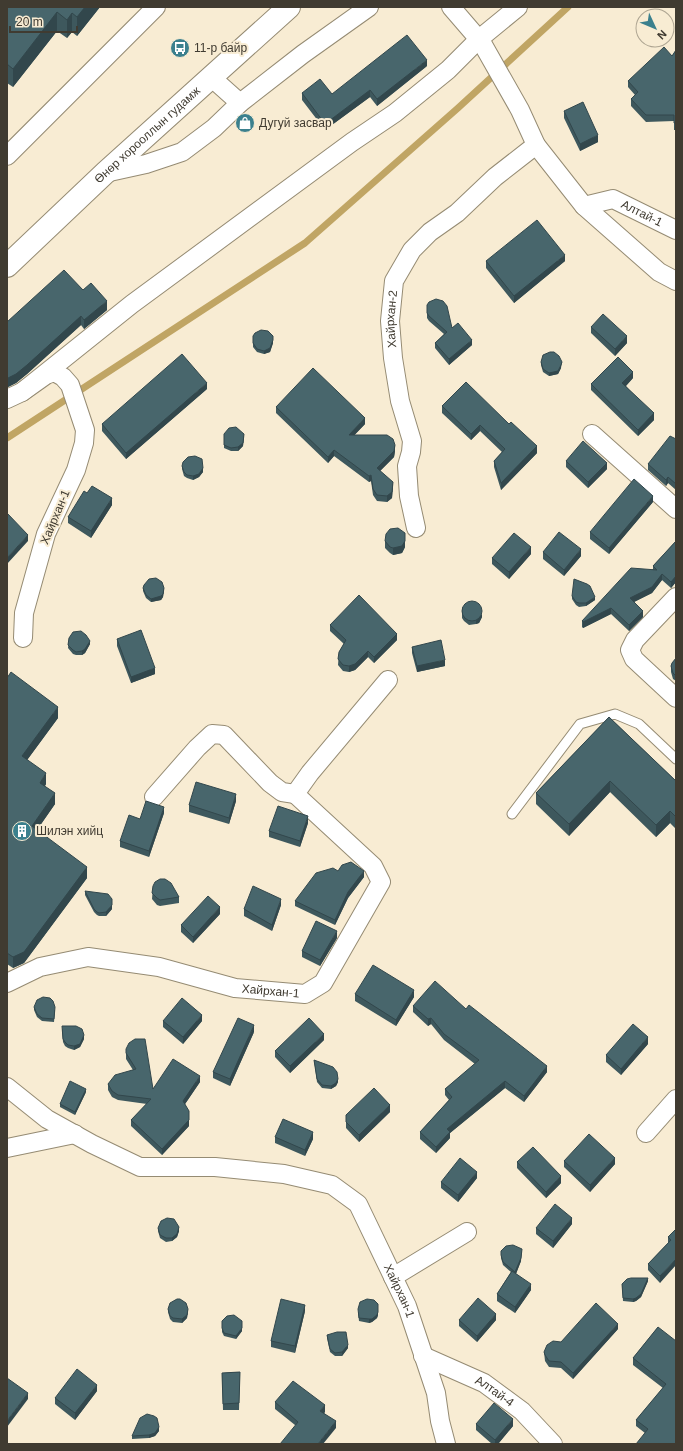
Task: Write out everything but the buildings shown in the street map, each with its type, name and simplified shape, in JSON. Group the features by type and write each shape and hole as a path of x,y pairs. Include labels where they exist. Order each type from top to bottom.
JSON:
{"main road":[{"name":"Өнөр хорооллын гудамж","path":"7,266 105,173 289,7"}],"street":[{"path":"7,156 156,7"},
{"path":"105,173 146,164 182,152 214,128 240,103 303,54 370,7"},
{"path":"451,7 480,41 520,110 536,145 584,206 659,272 676,281"},
{"path":"14,396 132,304 352,142 396,113 448,70 518,7"},
{"path":"212,78 240,103"},
{"name":"Хайрхан-2","path":"416,528 409,496 406,466 411,452 412,441 400,401 392,350 390,321 394,281 412,250 425,237 457,213 495,177 536,145"},
{"name":"Алтай-1","path":"584,206 613,199 676,230"},
{"name":"Хайрхан-1","path":"14,396 46,375 54,372 63,377 70,385 85,430 84,443 76,470 46,534 24,613 23,638"},
{"path":"592,434 676,509"},
{"path":"676,597 635,640 630,650 634,659 676,698"},
{"path":"294,794 388,680"},
{"name":"Хайрхан-1","path":"7,983 40,967 88,957 159,966 235,988 305,994 323,983 381,882 373,866 294,794 282,792 270,783 224,734 212,734 197,748 154,797"},
{"name":"Хайрхан-1","path":"7,1087 47,1119 140,1167 222,1168 284,1174 332,1185 358,1204 407,1306 436,1393 440,1421 446,1444"},
{"path":"646,1132 676,1099"},
{"path":"7,1148 75,1134"},
{"path":"393,1276 467,1232"},
{"name":"Алтай-4","path":"423,1356 484,1383 522,1411 553,1444"}],"lane":[{"path":"512,814 580,724 614,714 639,724 676,759"}],"waterway":[{"path":"7,438 305,243 458,108 568,7"}],"place":[{"name":"11-р байр","path":"180,48"},
{"name":"Дугуй засвар","path":"245,123"},
{"name":"Шилэн хийц","path":"22,831"}]}
